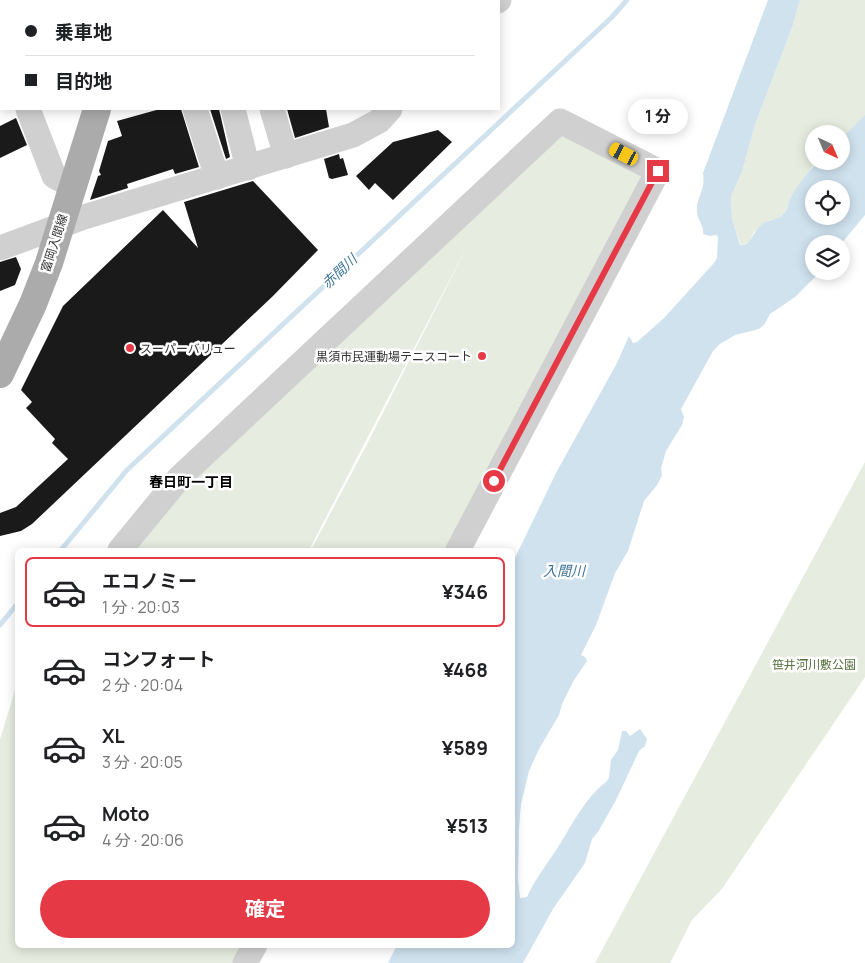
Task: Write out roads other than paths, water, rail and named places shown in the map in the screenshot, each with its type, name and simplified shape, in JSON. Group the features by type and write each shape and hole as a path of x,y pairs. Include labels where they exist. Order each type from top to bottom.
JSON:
{"main road":[{"name":"富岡入間線","path":"0,374 33,304 61,226 97,110"}],"street":[{"path":"28,110 54,176 72,186"},
{"path":"195,110 217,178"},
{"path":"233,110 248,168"},
{"path":"272,110 286,156"},
{"path":"0,248 61,226 353,135 379,121 389,110"},
{"path":"122,548 180,478 560,121 658,171 459,548"},
{"path":"245,963 252,948"}],"water":[{"name":"入間川","path":"768,0 800,0 793,25 755,125 742,172 731,196 732,218 740,245 747,244 758,228 764,223 782,216 796,189 811,170 850,170 850,130 865,115 865,215 848,235 805,235 805,280 812,280 795,297 770,314 764,325 759,329 735,335 720,344 713,351 681,409 684,417 682,425 666,451 661,468 662,475 657,485 644,501 628,551 615,573 596,625 581,655 587,661 574,680 562,704 559,715 539,749 529,771 521,804 519,828 518,879 520,898 527,897 538,876 580,811 592,795 609,778 611,760 618,750 622,731 626,731 630,736 640,729 647,739 645,746 639,751 616,800 592,839 585,863 553,909 523,963 388,963 396,948 515,948 515,558 557,471 617,363 629,336 633,343 637,342 664,318 717,258 718,237 716,235 703,234 703,228 698,218 697,207 703,185 703,173"}],"waterway":[{"name":"赤間川","path":"63,548 127,470 611,18 627,0"},
{"name":"赤間川","path":"0,625 15,607"}],"place":[{"name":"スーパーバリュー","path":"130,348"},
{"name":"黒須市民運動場テニスコート","path":"482,356"}],"district":[{"name":"春日町一丁目","path":"191,481"}],"park label":[{"name":"笹井河川敷公園","path":"814,664"}]}
